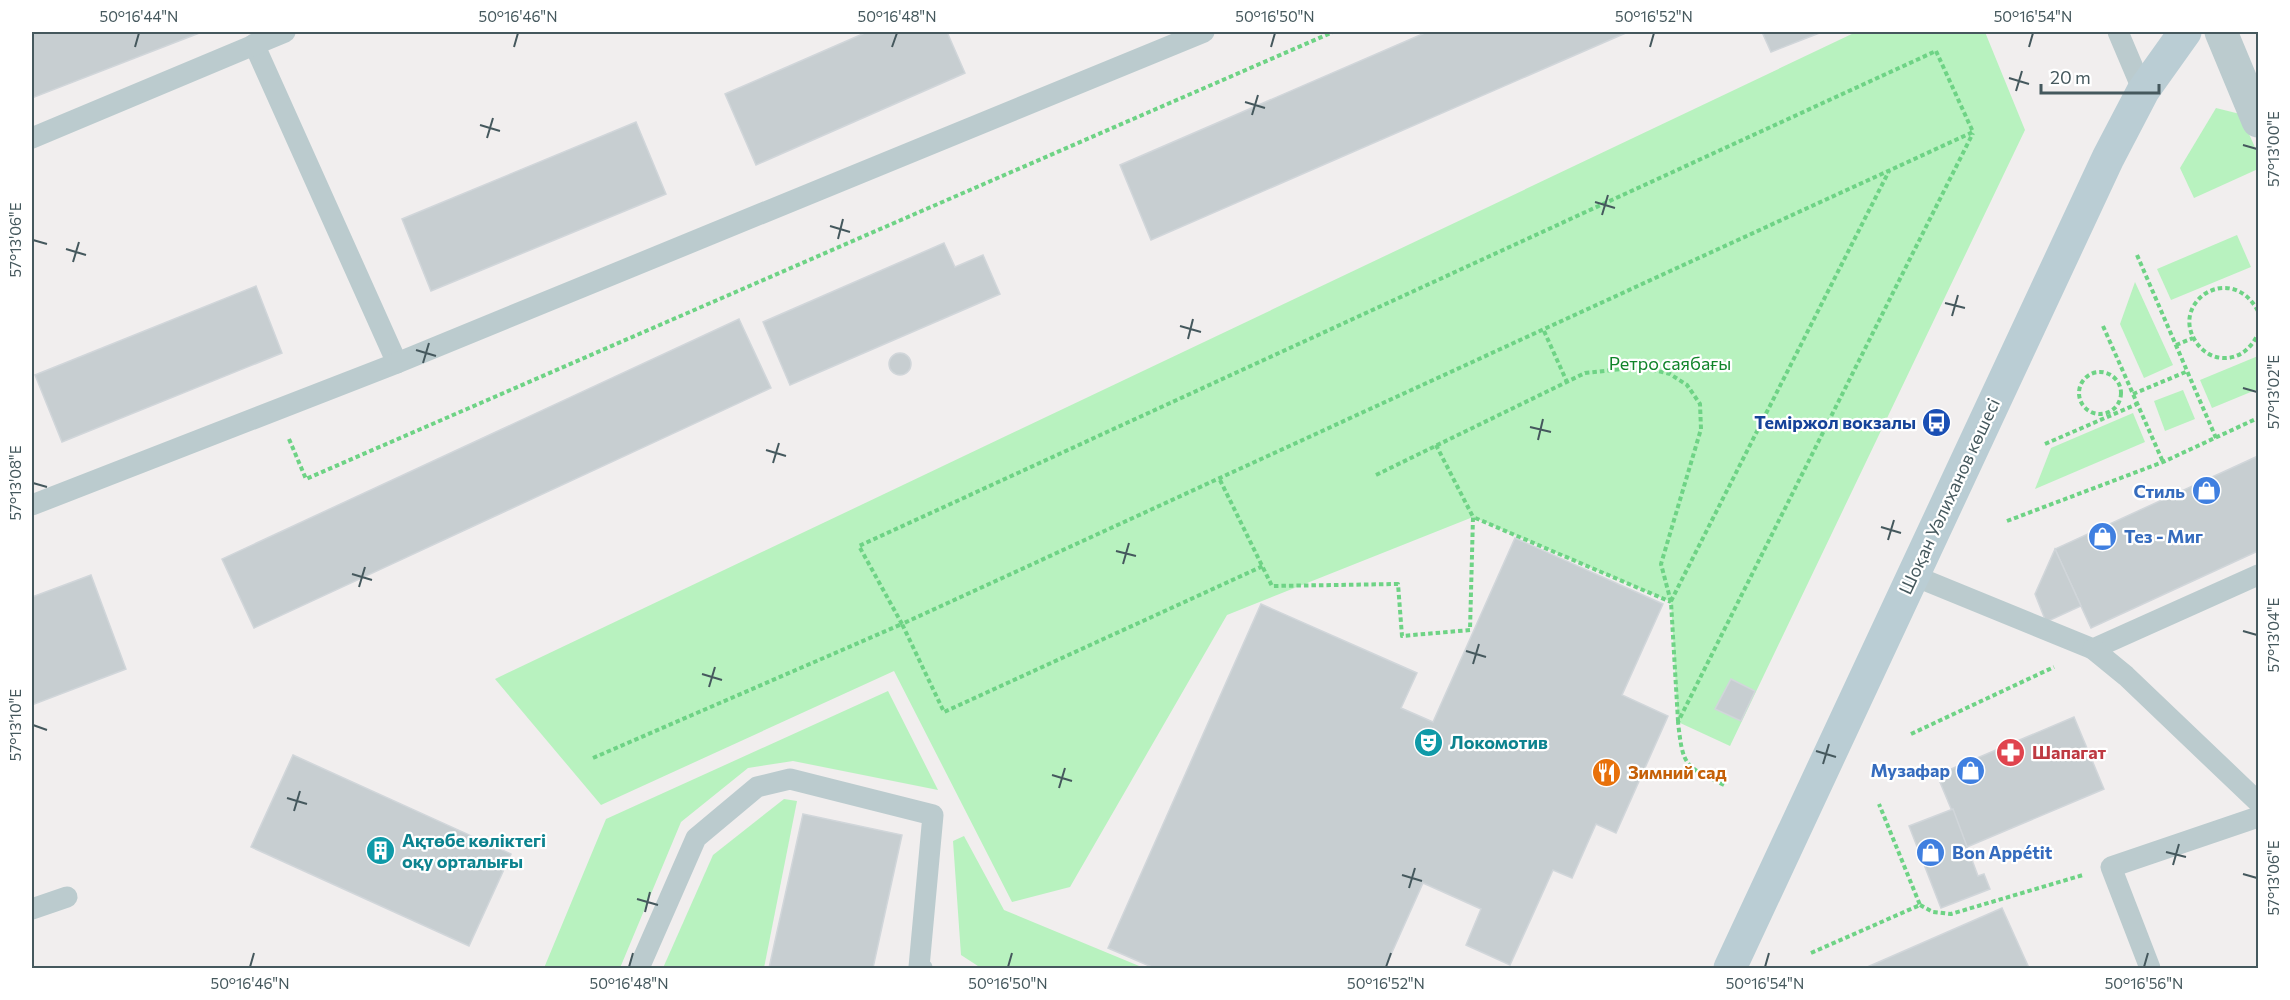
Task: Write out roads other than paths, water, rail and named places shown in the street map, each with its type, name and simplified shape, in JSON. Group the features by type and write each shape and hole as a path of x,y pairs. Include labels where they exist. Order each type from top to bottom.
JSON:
{"street":[{"name":"Шоқан Уәлиханов көшесі","path":"1730,969 2108,158 2143,91 2185,32"},
{"path":"2221,32 2259,121"}],"lane":[{"path":"32,138 285,32"},
{"path":"32,505 397,363 1204,32"},
{"path":"2118,32 2143,91"},
{"path":"254,44 397,363"},
{"path":"1912,575 2093,649 2126,676 2259,802"},
{"path":"2093,649 2259,575"},
{"path":"639,969 696,838 757,788 790,779 933,815 919,967 922,969"},
{"path":"2150,969 2111,867 2259,817"},
{"path":"32,909 67,897"}],"place":[{"name":"Теміржол вокзалы","path":"1937,422"},
{"name":"Стиль","path":"2206,491"},
{"name":"Тез - Миг","path":"2103,536"},
{"name":"Локомотив","path":"1429,742"},
{"name":"Шапагат","path":"2011,752"},
{"name":"Музафар","path":"1971,770"},
{"name":"Зимний сад","path":"1607,772"},
{"name":"Ақтөбе көліктегі оқу орталығы","path":"381,850"},
{"name":"Bon Appétit","path":"1931,852"}],"park label":[{"name":"Ретро саябағы","path":"1670,363"}]}
